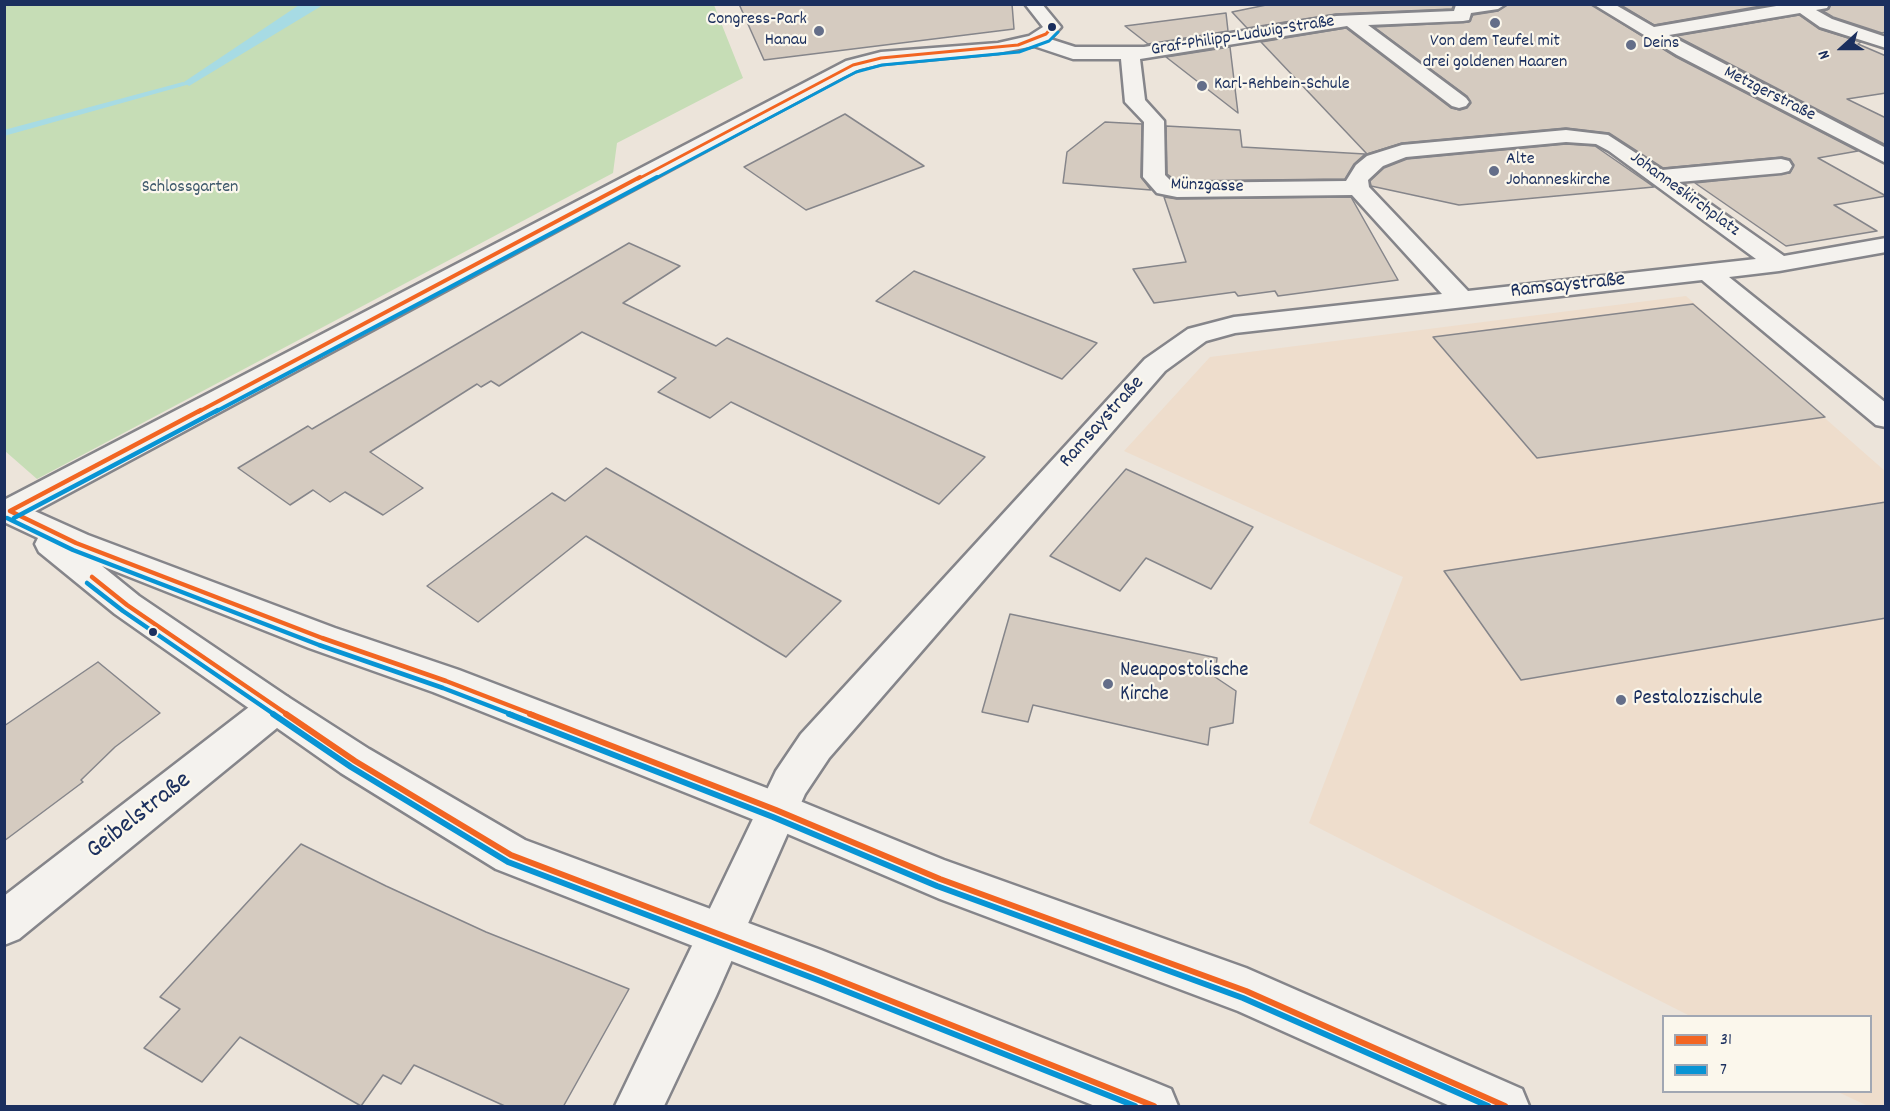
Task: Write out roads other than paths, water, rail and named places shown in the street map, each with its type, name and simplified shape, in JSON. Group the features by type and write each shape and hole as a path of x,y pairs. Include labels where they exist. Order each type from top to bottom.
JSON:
{"street":[{"path":"7,509 836,73 871,60 910,54 998,48 1035,40 1046,34 1052,27 1033,4"},
{"name":"Metzgerstraße","path":"1601,4 1886,157"},
{"name":"Graf-Philipp-Ludwig-Straße","path":"1035,40 1073,52 1130,54 1343,20 1463,16 1462,9 1495,5"},
{"path":"1652,33 1809,6 1814,17 1826,23 1886,43"},
{"path":"1316,10 1343,20 1419,69 1459,102"},
{"name":"Münzgasse","path":"1130,54 1136,102 1154,121 1154,177 1165,188 1177,190 1358,188"},
{"name":"Johanneskirchplatz","path":"1358,188 1357,180 1364,170 1375,161 1402,151 1573,136 1601,140 1616,147 1779,264"},
{"path":"1659,177 1781,166"},
{"path":"1358,188 1460,298"},
{"name":"Ramsaystraße","path":"639,1107 790,783 828,731 1148,374 1177,348 1197,335 1234,325 1779,264 1886,245"},
{"path":"1707,272 1886,418"},
{"path":"7,509 127,605 275,708 355,762 511,855 720,934 1154,1107"},
{"path":"7,509 76,543 322,638 446,681 776,810 940,879 1246,991 1505,1107"},
{"name":"Geibelstraße","path":"4,924 275,708"}],"water":[{"path":"299,5 323,5 189,86 184,82"}],"waterway":[{"path":"4,133 186,84"}],"place":[{"name":"Von dem Teufel mit drei goldenen Haaren","path":"1495,23"},
{"name":"Congress-Park Hanau","path":"819,31"},
{"name":"Deins","path":"1631,45"},
{"name":"Karl-Rehbein-Schule","path":"1202,86"},
{"name":"Alte Johanneskirche","path":"1494,171"},
{"name":"Neuapostolische Kirche","path":"1108,684"},
{"name":"Pestalozzischule","path":"1621,700"}],"park label":[{"name":"Schlossgarten","path":"190,189"}]}
